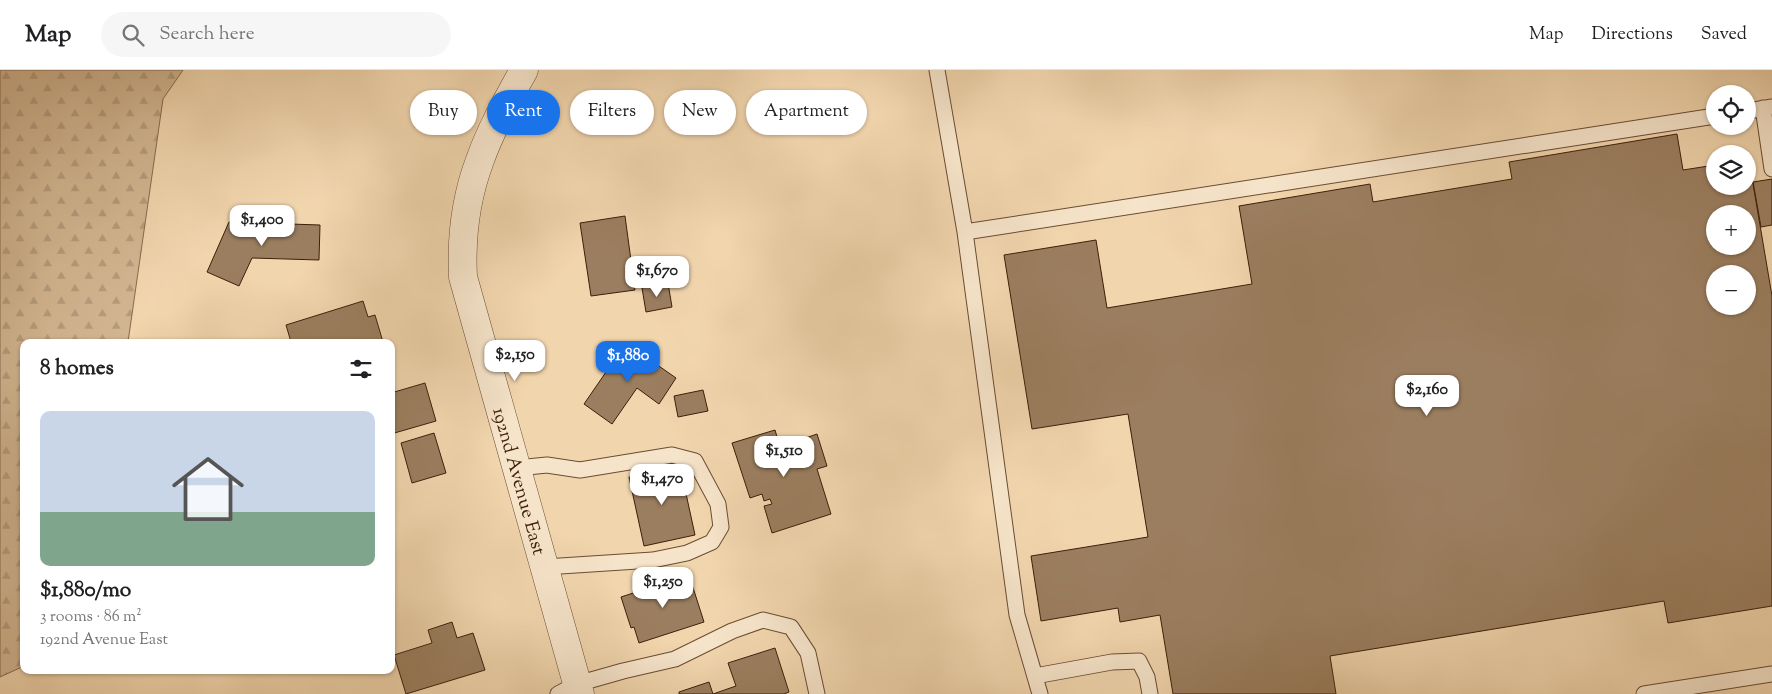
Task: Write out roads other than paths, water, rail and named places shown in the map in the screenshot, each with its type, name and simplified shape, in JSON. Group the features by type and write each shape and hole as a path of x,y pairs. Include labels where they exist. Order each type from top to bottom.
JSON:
{"street":[{"name":"192nd Avenue East","path":"524,70 480,160 466,218 462,249 464,277 545,567 572,691"}],"lane":[{"path":"937,70 965,232 1017,615 1040,694"},
{"path":"1761,109 1772,169"},
{"path":"965,232 1706,117"},
{"path":"517,468 547,465 580,470 672,455 696,461 718,504 721,527 712,542 687,553 653,560 545,567"},
{"path":"572,691 623,671 675,659 732,631 763,620 791,627 808,653 817,694"},
{"path":"1035,676 1112,662 1139,661 1147,677 1150,694"},
{"path":"1644,694 1772,674"}]}
